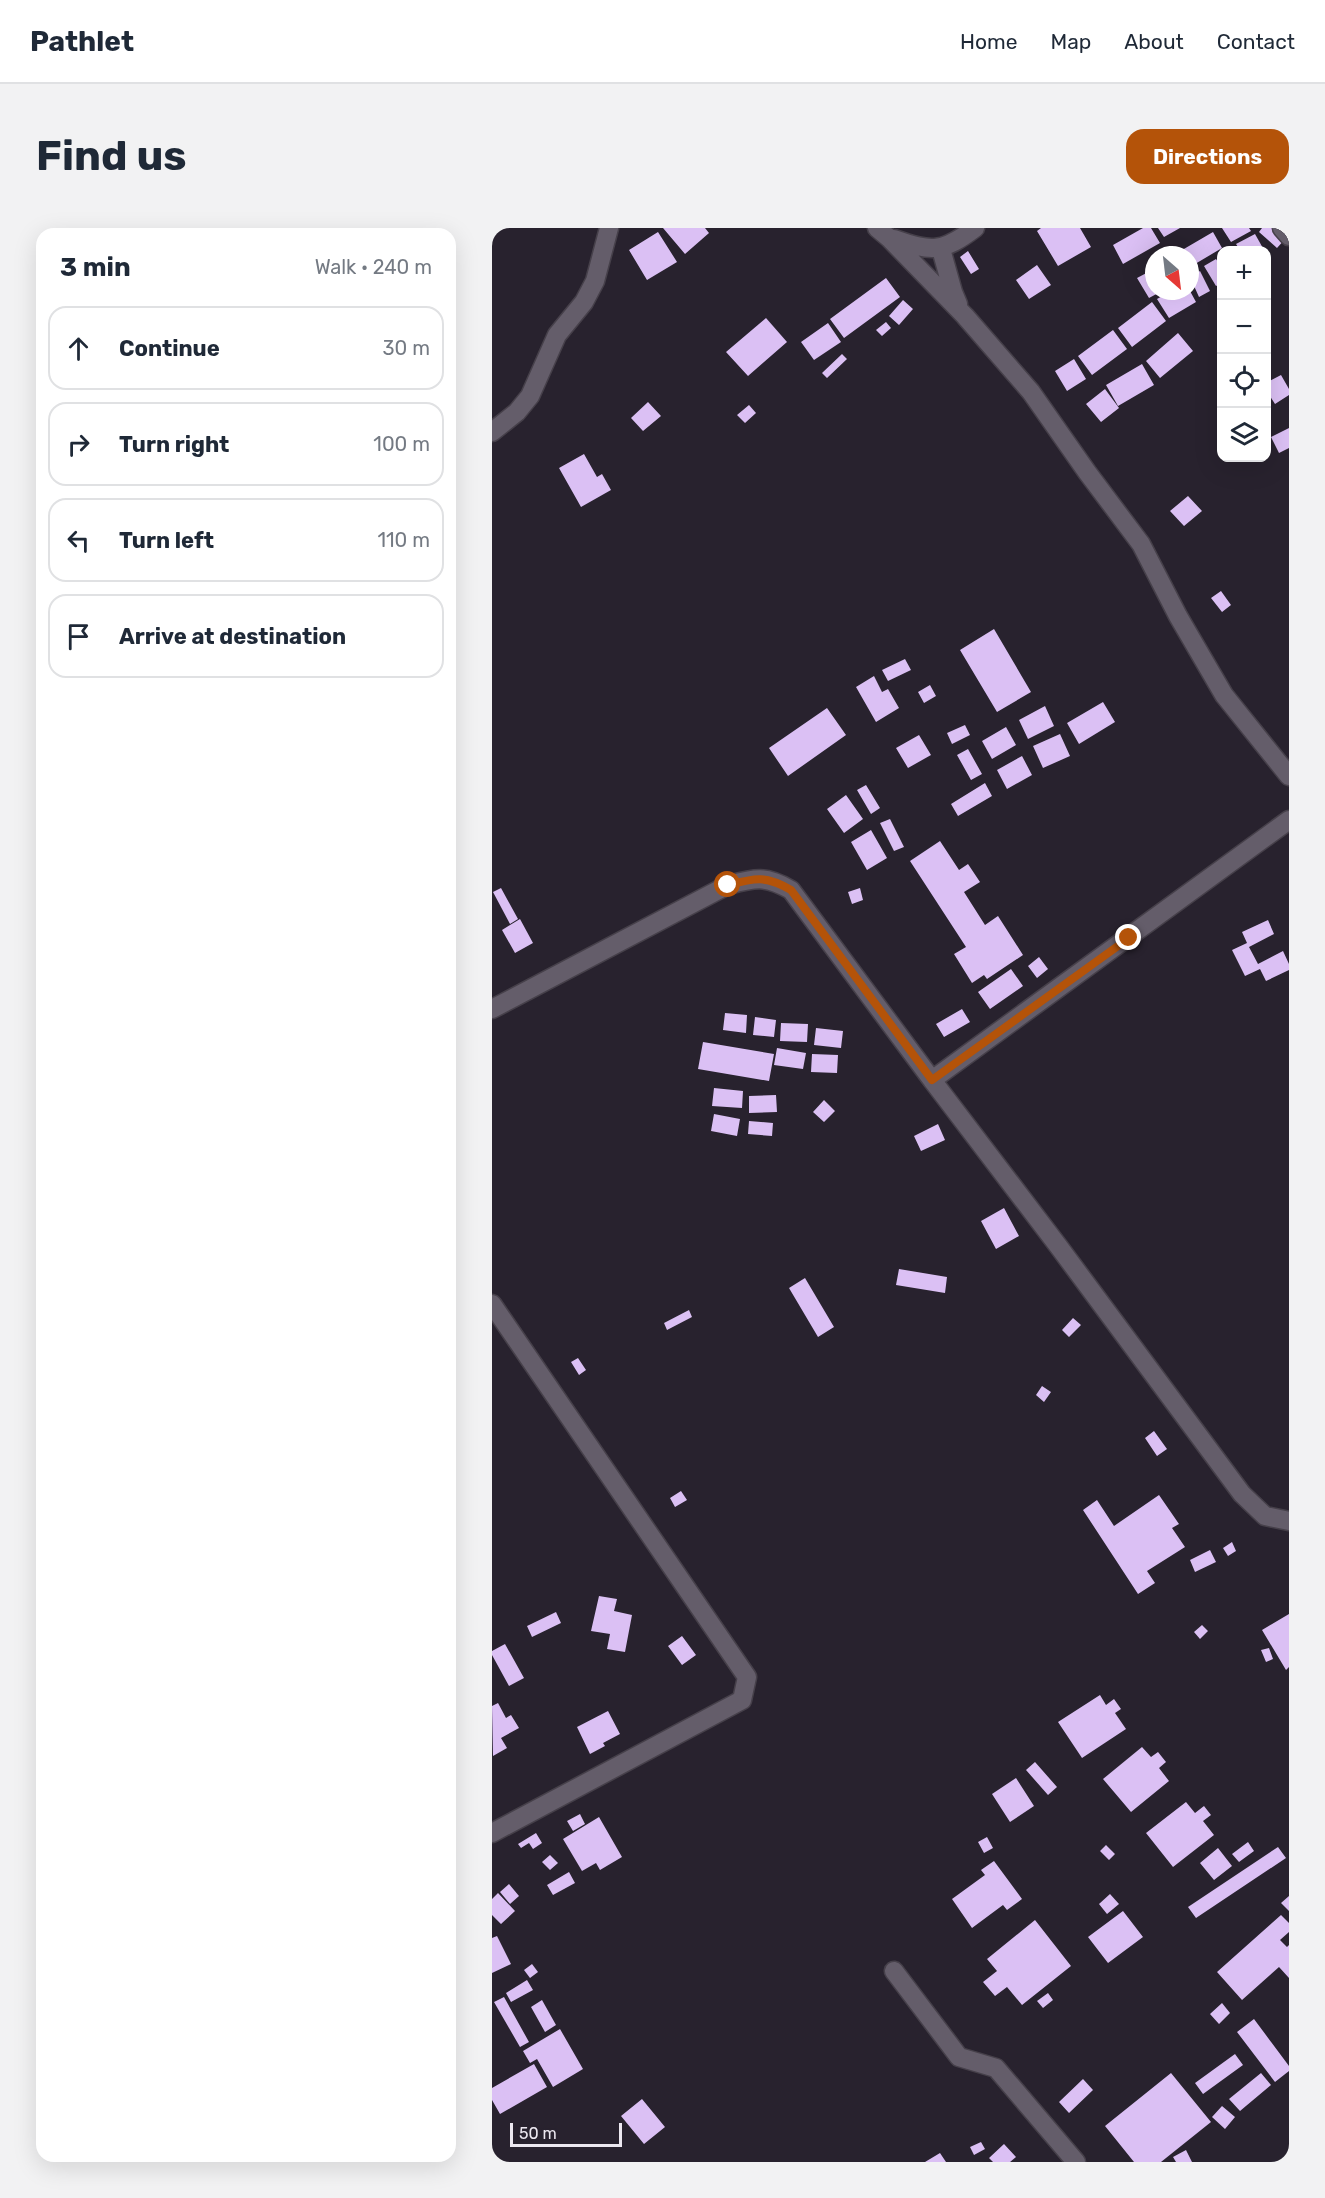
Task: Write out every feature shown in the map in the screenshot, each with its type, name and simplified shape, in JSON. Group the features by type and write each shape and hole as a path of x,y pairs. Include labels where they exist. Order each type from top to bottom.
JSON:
{"street":[{"path":"492,432 517,412 530,396 557,335 584,302 595,281 609,228"},
{"path":"883,233 919,248 941,249 961,239 975,228"},
{"path":"1282,228 1289,236"},
{"path":"883,233 965,316 1031,392 1141,544 1178,616 1224,695 1289,776"},
{"path":"941,249 953,292 965,316"},
{"path":"932,1080 1289,820"},
{"path":"492,1009 728,885 756,877 775,881 791,890 1242,1494 1265,1516 1289,1521"},
{"path":"492,1304 747,1677 742,1700 492,1833"},
{"path":"894,1971 959,2057 996,2068 1076,2162"}],"building":[{"path":"663,228 705,228 709,233 685,254"},
{"path":"1041,228 1080,228 1091,247 1058,266 1037,231"},
{"path":"1143,228 1151,228 1160,243 1155,246 1145,246 1145,252 1123,264 1113,245"},
{"path":"1158,228 1180,228 1164,237"},
{"path":"1222,228 1249,228 1251,231 1231,242"},
{"path":"1262,228 1274,228 1286,238 1277,248 1259,232"},
{"path":"658,232 677,262 647,280 629,250"},
{"path":"1213,232 1221,246 1217,246 1217,251 1199,262 1199,246 1189,246"},
{"path":"1255,234 1262,246 1237,246 1236,244"},
{"path":"968,251 979,269 971,274 960,257"},
{"path":"1217,260 1217,286 1216,286 1204,266"},
{"path":"1037,265 1051,285 1029,299 1016,280"},
{"path":"1199,272 1210,291 1199,297"},
{"path":"1145,274 1145,291 1137,278"},
{"path":"886,278 900,297 844,338 830,319"},
{"path":"903,300 913,309 899,325 889,316"},
{"path":"1158,300 1195,300 1196,302 1169,318"},
{"path":"1152,302 1166,321 1132,347 1118,328"},
{"path":"766,318 787,342 748,376 726,352"},
{"path":"886,322 891,328 882,336 876,330"},
{"path":"828,323 841,342 814,360 801,342"},
{"path":"1113,330 1127,349 1092,375 1078,356"},
{"path":"1178,333 1193,351 1160,378 1146,361"},
{"path":"842,354 847,359 827,378 822,373"},
{"path":"1074,359 1086,379 1067,391 1055,371"},
{"path":"1142,364 1154,385 1118,406 1106,385"},
{"path":"1281,375 1289,389 1289,395 1275,404 1271,398 1271,380"},
{"path":"1105,389 1119,408 1101,422 1086,404"},
{"path":"648,402 661,416 643,431 631,418"},
{"path":"749,405 756,413 745,423 737,415"},
{"path":"1289,428 1289,448 1279,453 1271,437"},
{"path":"584,454 597,477 602,474 611,490 581,507 559,468"},
{"path":"1188,496 1202,511 1184,526 1170,511"},
{"path":"1221,591 1231,605 1222,612 1211,598"},
{"path":"994,629 1031,692 997,712 960,650"},
{"path":"905,659 911,670 888,681 882,670"},
{"path":"874,676 882,692 888,689 899,708 876,722 856,687"},
{"path":"930,685 936,696 924,703 918,692"},
{"path":"1103,702 1115,722 1079,744 1067,723"},
{"path":"1045,706 1054,726 1028,739 1019,720"},
{"path":"827,708 846,735 788,776 769,748"},
{"path":"965,725 970,735 952,744 947,733"},
{"path":"1006,727 1016,745 992,759 982,741"},
{"path":"1060,734 1070,756 1043,768 1033,746"},
{"path":"919,735 931,755 908,768 896,748"},
{"path":"968,749 982,774 971,780 957,755"},
{"path":"1022,756 1032,775 1007,789 997,770"},
{"path":"985,783 992,796 958,816 951,804"},
{"path":"866,785 880,808 871,814 857,790"},
{"path":"846,795 863,819 844,833 827,809"},
{"path":"890,819 904,847 894,851 880,823"},
{"path":"871,830 887,858 867,870 851,842"},
{"path":"940,841 959,870 968,864 980,882 964,892 985,925 998,916 1023,955 987,979 984,975 972,983 954,954 966,947 910,861"},
{"path":"501,888 518,919 510,924 493,892"},
{"path":"860,888 863,900 852,904 848,892"},
{"path":"520,919 533,943 515,953 502,930"},
{"path":"1268,920 1274,934 1249,947 1258,964 1283,951 1289,964 1289,970 1266,981 1260,969 1245,976 1232,950 1247,943 1242,932"},
{"path":"1039,957 1048,969 1037,978 1028,966"},
{"path":"1011,969 1023,986 990,1009 978,992"},
{"path":"962,1009 970,1022 944,1037 936,1024"},
{"path":"725,1013 747,1015 746,1033 723,1030"},
{"path":"755,1017 776,1020 774,1037 753,1035"},
{"path":"781,1023 808,1024 807,1042 780,1041"},
{"path":"816,1028 843,1031 841,1048 814,1045"},
{"path":"703,1042 774,1054 769,1081 698,1069"},
{"path":"777,1048 806,1053 803,1069 774,1065"},
{"path":"812,1054 838,1055 837,1073 811,1072"},
{"path":"714,1088 743,1091 742,1108 712,1106"},
{"path":"776,1095 777,1112 749,1113 749,1096"},
{"path":"824,1100 835,1111 824,1122 813,1112"},
{"path":"714,1114 740,1119 737,1136 711,1131"},
{"path":"749,1121 773,1123 772,1136 748,1134"},
{"path":"938,1124 945,1140 921,1151 914,1136"},
{"path":"1004,1208 1019,1236 996,1249 981,1221"},
{"path":"899,1269 947,1277 945,1293 896,1285"},
{"path":"805,1278 834,1327 818,1337 789,1288"},
{"path":"689,1310 692,1317 667,1330 664,1323"},
{"path":"1073,1318 1081,1325 1069,1337 1062,1330"},
{"path":"578,1358 586,1370 579,1375 571,1362"},
{"path":"1042,1386 1051,1392 1044,1402 1036,1395"},
{"path":"1154,1431 1167,1449 1157,1456 1145,1438"},
{"path":"681,1491 687,1500 675,1507 670,1498"},
{"path":"1159,1495 1179,1524 1172,1528 1185,1547 1147,1571 1155,1583 1138,1594 1083,1510 1097,1500 1114,1526"},
{"path":"1232,1542 1236,1551 1228,1556 1223,1548"},
{"path":"1210,1550 1216,1562 1195,1572 1190,1560"},
{"path":"599,1596 617,1599 614,1611 632,1615 625,1652 607,1649 610,1634 591,1631"},
{"path":"556,1612 561,1623 532,1637 527,1626"},
{"path":"1289,1614 1289,1667 1286,1670 1262,1630"},
{"path":"1202,1625 1208,1631 1200,1639 1194,1632"},
{"path":"682,1636 696,1655 682,1665 668,1646"},
{"path":"505,1644 524,1678 509,1686 492,1655 492,1651"},
{"path":"1269,1648 1273,1659 1266,1662 1261,1650"},
{"path":"1100,1695 1106,1705 1114,1699 1121,1709 1115,1713 1126,1729 1082,1758 1058,1722"},
{"path":"498,1703 506,1718 511,1715 519,1728 501,1738 507,1748 493,1756 492,1706"},
{"path":"608,1711 620,1734 603,1743 605,1746 590,1754 577,1727"},
{"path":"1142,1747 1151,1757 1158,1752 1166,1762 1159,1768 1169,1781 1131,1812 1103,1779"},
{"path":"1035,1762 1057,1787 1048,1795 1026,1770"},
{"path":"1016,1778 1034,1806 1010,1822 992,1794"},
{"path":"1186,1802 1195,1813 1204,1806 1211,1815 1203,1821 1214,1835 1173,1867 1146,1833"},
{"path":"580,1814 585,1824 573,1831 567,1821"},
{"path":"599,1817 622,1857 600,1870 596,1863 582,1871 563,1839"},
{"path":"536,1833 542,1843 533,1849 529,1843 521,1848 518,1844"},
{"path":"987,1837 993,1848 984,1853 978,1842"},
{"path":"1248,1842 1254,1851 1239,1862 1232,1854"},
{"path":"1106,1845 1115,1854 1109,1860 1100,1851"},
{"path":"1278,1847 1286,1858 1196,1918 1188,1907"},
{"path":"1218,1848 1232,1866 1214,1880 1200,1863"},
{"path":"550,1855 558,1863 550,1870 542,1862"},
{"path":"994,1861 1022,1899 1007,1910 1003,1905 972,1928 952,1899 985,1875 981,1870"},
{"path":"569,1872 575,1883 553,1895 547,1885"},
{"path":"509,1884 519,1896 510,1904 500,1892"},
{"path":"498,1893 515,1911 501,1924 492,1915 492,1899"},
{"path":"1110,1894 1119,1904 1107,1914 1099,1904"},
{"path":"1289,1896 1289,1911 1281,1903"},
{"path":"1123,1911 1143,1937 1108,1963 1088,1937"},
{"path":"1281,1915 1289,1923 1289,1932 1280,1940 1287,1947 1289,1945 1289,1978 1279,1967 1242,2000 1217,1972"},
{"path":"1035,1920 1071,1966 1022,2005 1007,1987 995,1996 983,1982 997,1971 987,1959"},
{"path":"497,1936 511,1964 492,1973 492,1938"},
{"path":"532,1964 538,1972 530,1978 524,1970"},
{"path":"527,1980 533,1990 511,2002 506,1993"},
{"path":"1048,1993 1053,2000 1043,2008 1037,2001"},
{"path":"504,1997 529,2042 520,2047 494,2002"},
{"path":"542,2000 556,2025 545,2032 531,2007"},
{"path":"1222,2003 1230,2013 1219,2024 1210,2014"},
{"path":"1254,2019 1289,2066 1289,2071 1275,2082 1237,2032"},
{"path":"560,2029 583,2069 553,2087 537,2059 530,2063 523,2051"},
{"path":"1235,2054 1243,2065 1203,2094 1195,2083"},
{"path":"534,2064 547,2087 500,2114 492,2100 492,2088"},
{"path":"1171,2073 1211,2122 1161,2162 1134,2162 1105,2126"},
{"path":"1261,2073 1271,2085 1240,2111 1229,2099"},
{"path":"1083,2079 1093,2090 1069,2113 1059,2102"},
{"path":"642,2099 665,2127 644,2144 621,2116"},
{"path":"1222,2106 1235,2117 1225,2129 1212,2117"},
{"path":"981,2142 985,2149 974,2155 970,2147"},
{"path":"1004,2144 1016,2157 1010,2162 993,2162 989,2158"},
{"path":"1186,2150 1192,2162 1176,2162 1173,2157"},
{"path":"940,2153 946,2162 925,2162"}],"route":[{"path":"728,885 756,877 775,881 791,890 932,1080 1129,938"}]}
